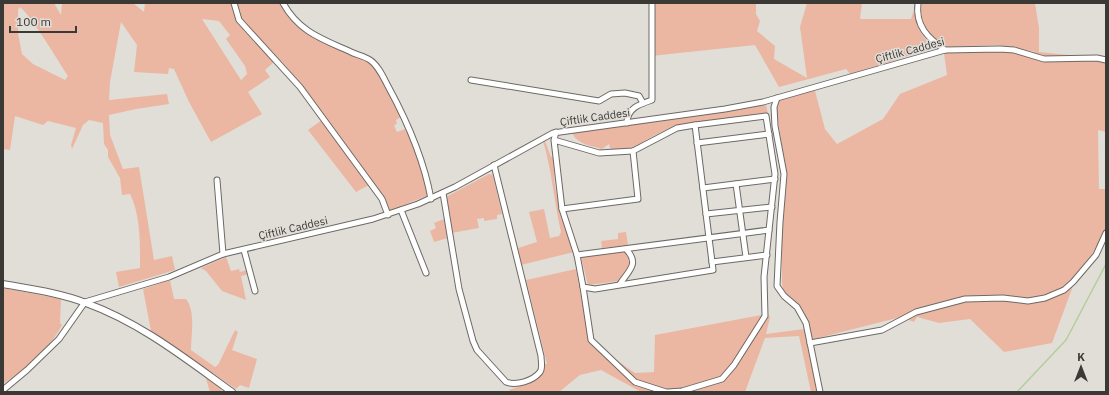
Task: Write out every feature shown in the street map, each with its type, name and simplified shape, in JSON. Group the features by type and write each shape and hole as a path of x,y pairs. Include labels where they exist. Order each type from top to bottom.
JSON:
{"main road":[{"path":"3,284 56,294 85,302 118,317 152,335 232,392"}],"street":[{"path":"234,3 239,20 300,87 382,199 388,215"},
{"path":"283,3 291,16 302,27 366,58 375,65 394,98 418,150 426,172 431,199"},
{"path":"628,123 627,117 632,108 652,100 652,3"},
{"path":"918,3 918,16 922,30 945,50"},
{"name":"Çiftlik Caddesi","path":"85,302 169,277 223,254 388,215 431,199 556,132 725,109 777,98 945,50 1000,49 1014,50 1044,59 1097,58 1106,60"},
{"path":"471,80 599,101 611,94 625,93 639,96 643,103"},
{"path":"777,98 774,107 775,126 784,174 777,286 784,296 797,307 803,315 820,392"},
{"path":"554,140 599,153 633,151 677,128 766,116 775,179 764,277 765,316 734,365 722,379 682,391 667,392 635,382 591,340 577,255 562,209 554,140 556,132"},
{"path":"583,287 595,289 713,270 695,125"},
{"path":"697,143 769,134"},
{"path":"562,209 638,199 633,151"},
{"path":"443,193 459,289 473,341 477,350 506,382 510,384 521,383 540,372 541,356 494,165"},
{"path":"703,188 775,179"},
{"path":"217,180 223,254"},
{"path":"736,184 746,258"},
{"path":"706,214 772,207"},
{"path":"401,210 426,273"},
{"path":"577,255 770,230"},
{"path":"810,343 882,330 916,312 965,299 1003,298 1028,301 1046,298 1064,290 1073,282 1096,255 1106,233"},
{"path":"620,284 633,264 633,257 626,249"},
{"path":"244,250 255,291"},
{"path":"712,262 766,255"},
{"path":"3,390 27,370 59,339 85,302"}],"shaded area":[{"path":"3,3 54,3 61,15 62,3 133,3 144,12 145,3 232,3 236,20 275,61 265,70 270,77 248,92 262,114 211,142 189,102 174,69 169,68 168,74 134,72 137,45 121,22 110,82 109,100 167,94 169,104 109,115 110,135 123,169 139,167 154,260 172,256 175,270 119,287 116,272 140,268 139,230 134,203 130,194 122,195 120,178 108,157 108,150 104,144 103,123 89,120 83,125 72,149 71,145 76,128 48,121 43,125 15,116 10,150 3,149","holes":["19,7 29,17 68,76 65,80 33,64 22,54 18,33","202,19 219,21 230,35 226,39 245,66 247,74 241,80"]},
{"path":"236,3 281,3 288,15 301,28 366,59 376,67 401,117 396,120 397,124 394,125 397,132 405,129 420,159 429,195 389,211 384,197 305,89 240,17"},
{"path":"651,3 756,3 756,14 760,21 757,31 775,46 774,59 807,78 800,27 807,3 862,3 860,19 911,19 914,10 916,22 920,31 934,48 850,74 846,69 779,87 755,45 651,56"},
{"path":"920,3 1035,3 1039,28 1039,52 1106,59 1106,132 1098,130 1099,189 1106,189 1106,226 1102,237 1073,286 1052,343 1004,352 970,319 939,323 917,317 914,322 901,317 814,339 811,338 805,315 784,293 782,284 782,233 786,171 776,108 781,98 814,87 825,129 837,144 883,119 900,94 947,75 944,53 956,51 1036,52 998,45 946,47 930,37 920,19"},
{"path":"766,105 768,114 676,125 634,147 611,151 609,144 602,149 579,141 573,135 571,130"},
{"path":"322,120 369,185 356,192 308,130"},
{"path":"543,141 545,141 551,157 555,157 554,181 556,193 562,217 574,252 521,265 518,248 537,242 529,212 544,209 550,238 559,236 561,232 549,164"},
{"path":"489,174 493,175 502,214 497,215 497,219 484,221 484,218 477,219 479,228 451,233 446,197"},
{"path":"444,219 448,238 434,242 430,231 436,228 434,223"},
{"path":"626,232 628,245 602,248 601,241 618,239 618,233"},
{"path":"623,251 631,256 631,265 619,281 588,285 581,257"},
{"path":"226,257 231,271 239,269 240,272 247,270 249,274 241,276 246,300 222,291 206,271 201,268"},
{"path":"576,269 588,334 592,343 635,373 654,372 655,335 767,314 770,317 766,334 804,329 817,392 811,392 799,336 765,338 745,392 641,392 601,370 580,375 559,392 511,392 509,390 537,380 545,368 544,364 547,364 526,280"},
{"path":"170,280 174,299 186,299 191,310 191,350 215,367 218,365 235,330 238,332 232,350 257,359 249,388 240,385 236,389 151,331 143,289"},
{"path":"3,288 61,299 60,323 62,325 51,342 36,358 3,384"},
{"path":"205,375 220,387 222,392 210,392"}],"waterway":[{"path":"1017,392 1066,340 1106,264"}]}
